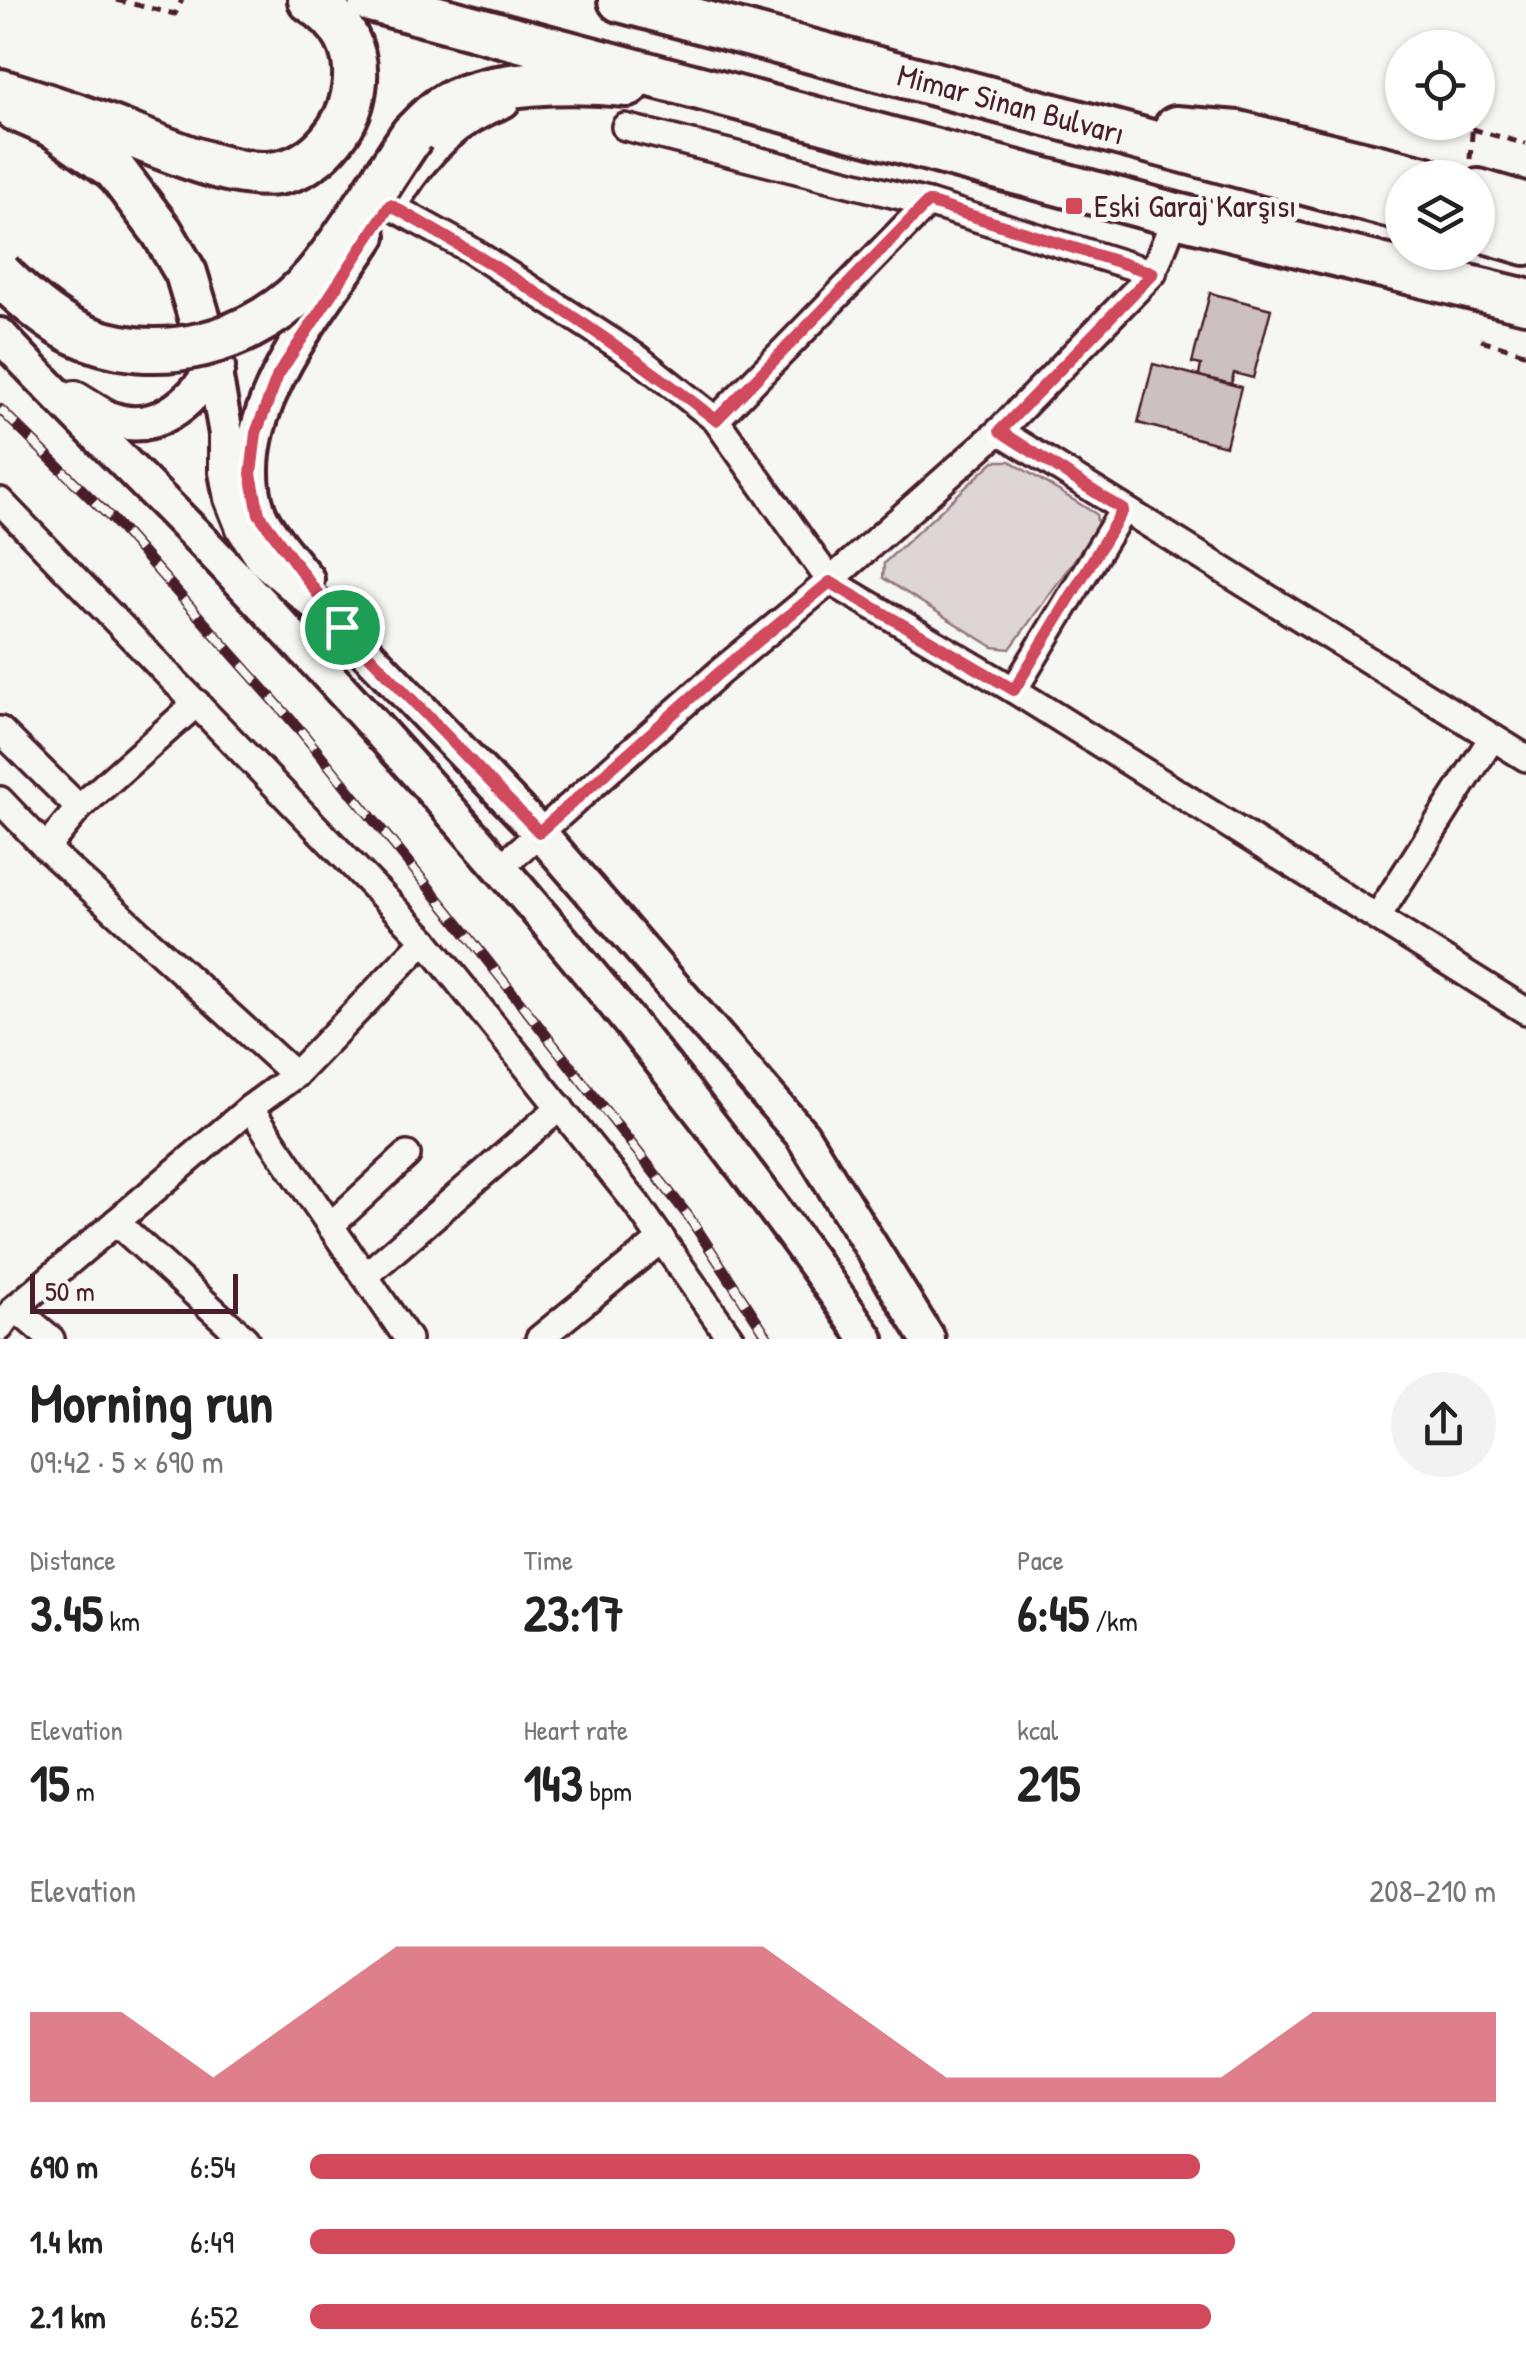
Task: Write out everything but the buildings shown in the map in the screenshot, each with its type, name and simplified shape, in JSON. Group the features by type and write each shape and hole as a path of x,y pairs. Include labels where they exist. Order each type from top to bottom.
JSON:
{"highway":[{"path":"0,91 229,170 277,173 306,160 334,138 352,108 357,66 342,28 310,0"},
{"path":"370,0 1176,215 1526,302"},
{"name":"Mimar Sinan Bulvarı","path":"620,0 1385,203"},
{"path":"0,274 25,298 73,331 134,350 182,351 255,323 315,276 412,135 442,108 470,95 518,86 602,82 733,95"},
{"path":"1071,120 1238,133 1385,169"},
{"path":"1495,188 1526,205"},
{"path":"1176,215 1280,268 1525,342"},
{"path":"1495,235 1526,243"}],"main road":[{"path":"0,103 54,127 115,170 162,232 186,273 214,367"}],"street":[{"path":"342,627 259,514 251,474 256,433 278,375 418,163 449,129 484,108 562,84"},
{"path":"625,127 928,202 1153,273"},
{"path":"716,420 928,202"},
{"path":"390,205 469,249 638,359 716,420 830,582 1014,690 1526,1010"},
{"path":"500,868 1000,431 1153,273 1176,215"},
{"path":"0,335 221,561 500,868 716,1127 868,1339"},
{"path":"36,375 111,419 137,424 166,416 186,403 214,367"},
{"path":"214,367 226,434 231,498 243,528 264,559 342,627 539,832 802,1135 928,1339"},
{"path":"1000,431 1526,758"},
{"path":"0,501 426,940 662,1239 731,1339"},
{"path":"1014,690 1123,510"},
{"path":"46,848 79,808 197,704"},
{"path":"0,730 79,808"},
{"path":"1378,916 1492,738"},
{"path":"0,800 46,848 295,1075"},
{"path":"51,1339 8,1318 250,1108 295,1075 426,940"},
{"path":"250,1108 408,1339"},
{"path":"365,1276 560,1108"},
{"path":"330,1226 408,1155"},
{"path":"116,1222 245,1339"},
{"path":"539,1339 662,1239"}],"path":[{"path":"116,0 175,14 182,0"},
{"path":"1495,134 1526,144"},
{"path":"1481,340 1526,345"}],"shaded area":[{"path":"994,461 1010,461 1096,514 1098,527 1010,649 993,647 883,578 884,563"}],"railway":[{"path":"0,409 112,519 300,730 689,1217 769,1339"}],"place":[{"name":"Eski Garaj Karşısı","path":"1074,206"}],"route":[{"path":"928,202 1153,273 1000,431 1123,510 1014,690 830,582 720,672 539,832 342,627 259,514 251,474 256,433 278,375 390,205 469,249 638,359 716,420 928,202"}]}
